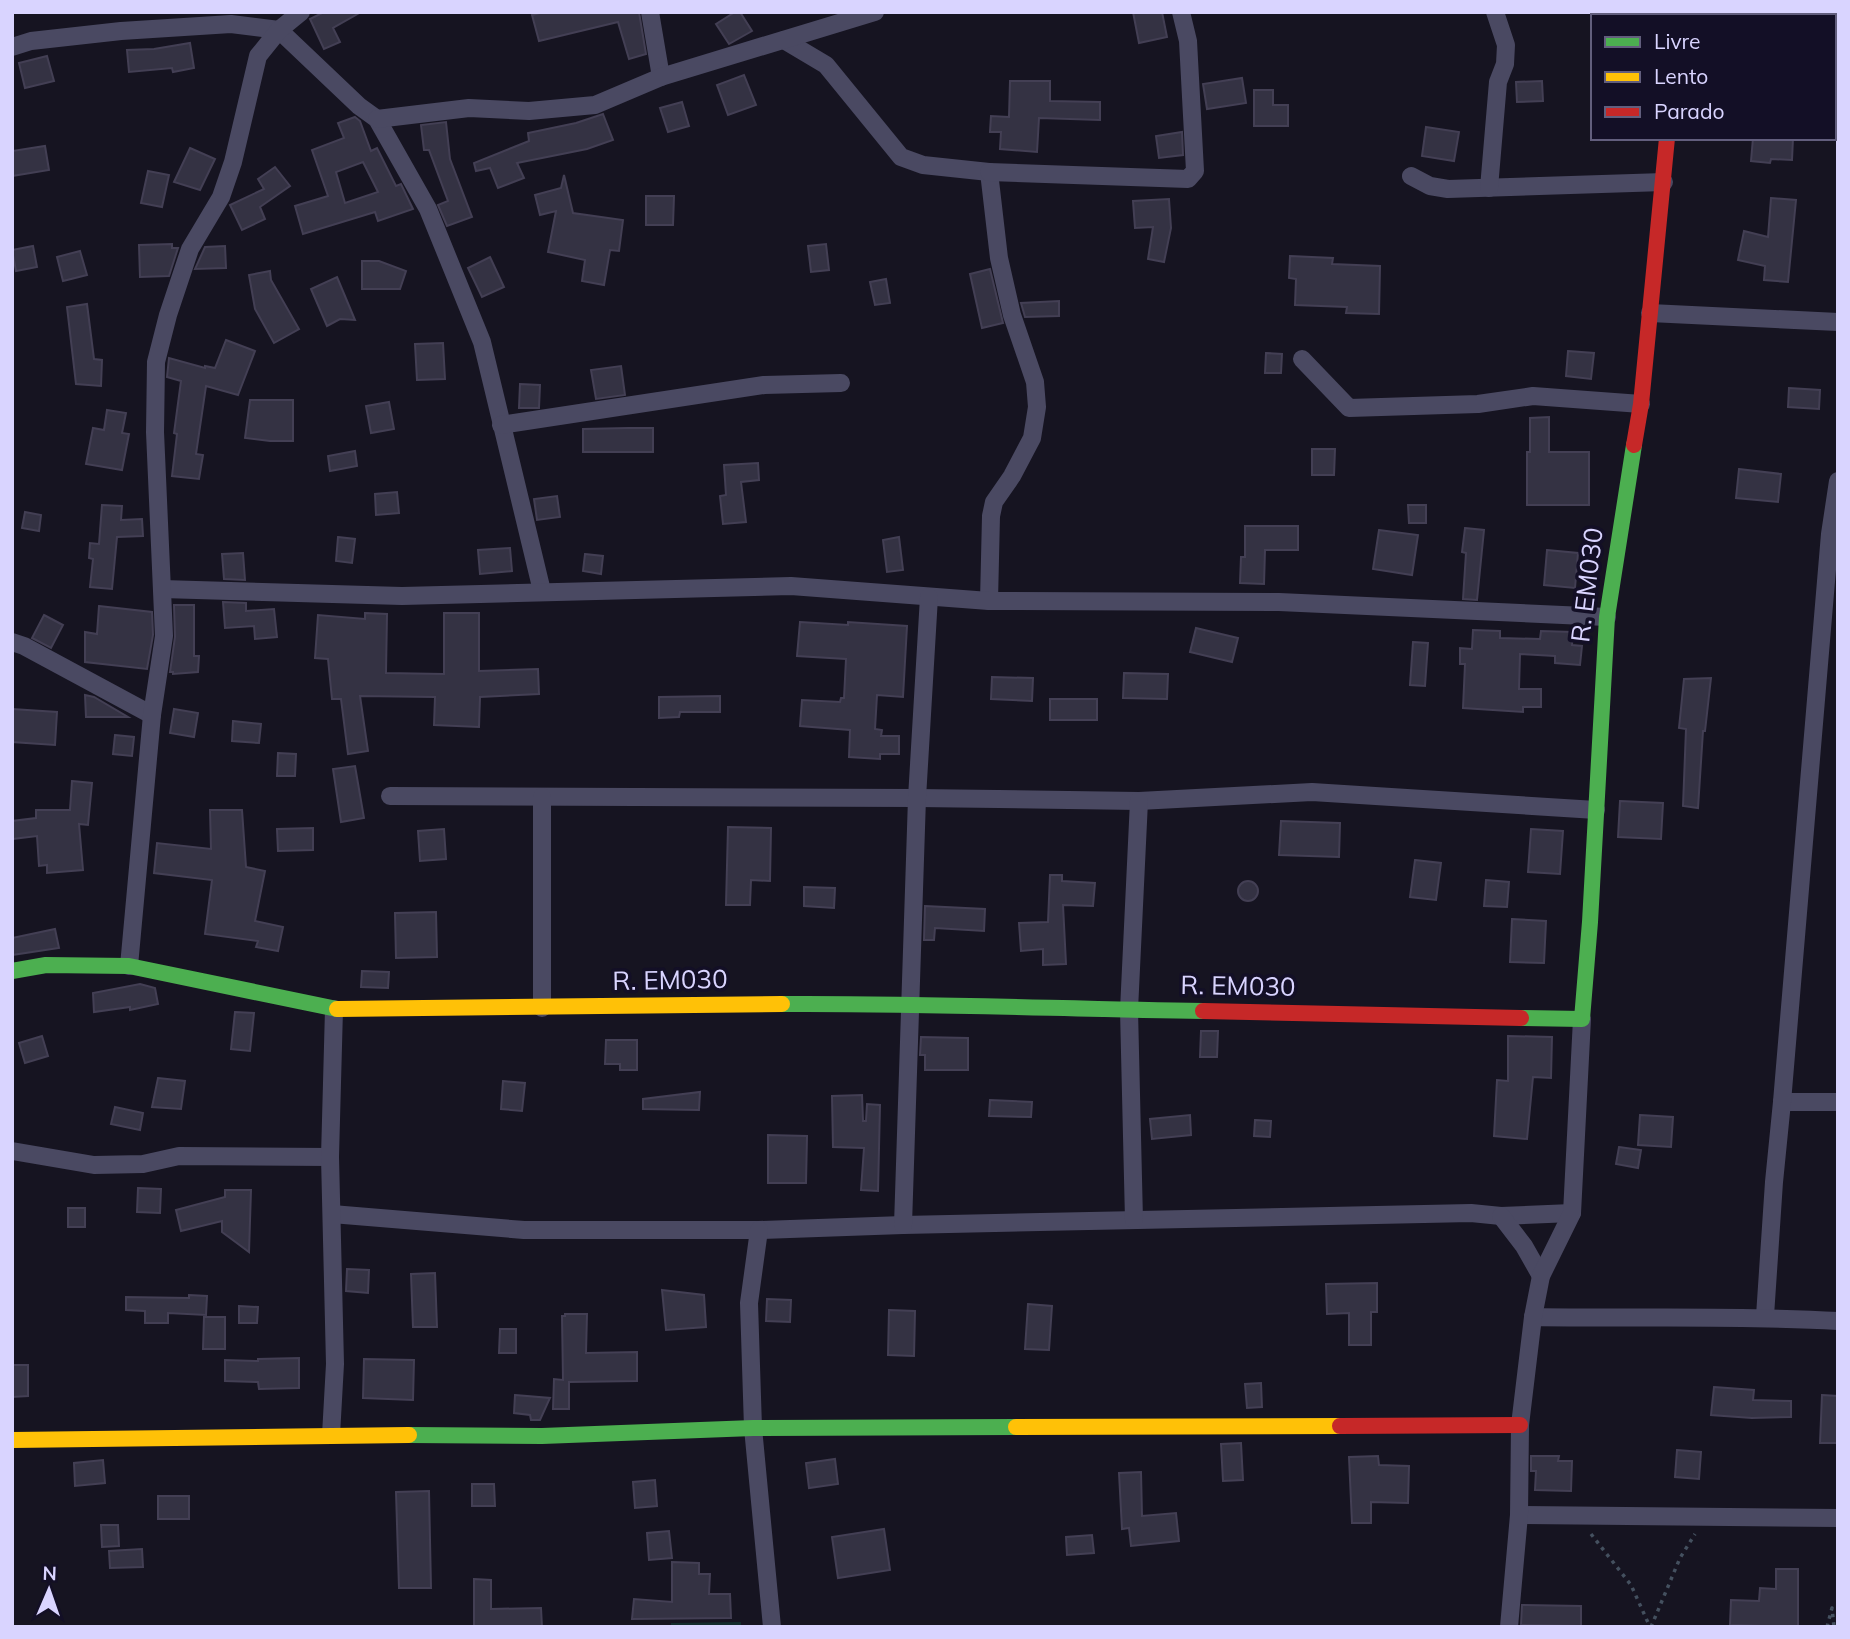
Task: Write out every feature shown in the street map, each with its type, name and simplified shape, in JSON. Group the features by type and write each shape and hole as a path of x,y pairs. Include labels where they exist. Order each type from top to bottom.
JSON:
{"street":[{"path":"130,966 152,715 164,635 155,432 156,362 190,248 221,197 229,174 258,56 279,30 301,12"},
{"path":"650,12 661,77"},
{"path":"377,119 469,108 529,111 595,105 661,77 784,40 846,17 875,12"},
{"path":"784,40 826,65 901,157 923,165 989,172 1188,179 1195,171 1188,41 1181,12"},
{"path":"1489,188 1498,82 1505,64 1506,45 1495,12"},
{"path":"12,47 31,41 121,31 231,24 279,30 359,106 377,119 428,209 482,342 542,591"},
{"name":"R. EM030","path":"12,971 46,965 130,966 334,1009 909,1003 985,1007 1582,1019 1607,617 1641,404 1667,140"},
{"path":"989,172 999,258 1012,315 1035,382 1037,407 1032,438 1012,476 994,502 991,516 989,601"},
{"path":"1411,176 1430,186 1439,187 1489,188 1664,182"},
{"path":"1650,313 1838,322"},
{"path":"1302,359 1349,408 1478,404 1532,396 1641,404"},
{"path":"501,425 764,385 841,383"},
{"path":"1765,1316 1774,1182 1830,534 1838,481"},
{"path":"162,589 402,596 791,586 989,601 1279,602 1607,617"},
{"path":"903,1225 917,798 929,597"},
{"path":"12,642 152,715"},
{"path":"390,796 1139,801 1312,792 1596,810"},
{"path":"542,797 542,1008"},
{"path":"1134,1220 1129,1010 1139,801"},
{"path":"331,1436 335,1364 330,1157 334,1009"},
{"path":"1509,1627 1519,1515 1520,1424 1533,1317 1541,1276 1572,1213 1582,1019"},
{"path":"1783,1102 1838,1102"},
{"path":"12,1151 94,1165 143,1164 179,1156 330,1157"},
{"path":"332,1214 524,1230 759,1230 1134,1220 1572,1213"},
{"path":"1501,1216 1524,1246 1541,1276"},
{"path":"759,1230 749,1303 753,1428 772,1627"},
{"path":"1533,1317 1662,1319 1765,1316 1838,1321"},
{"path":"12,1440 541,1436 753,1428 1520,1424"},
{"path":"1519,1515 1838,1518"}],"path":[{"path":"1578,1516 1631,1585 1650,1627"},
{"path":"1650,1627 1679,1558 1709,1517"},
{"path":"1827,1627 1832,1608 1834,1627"}],"green space":[{"path":"741,1622 741,1627 671,1627 671,1623"}],"building":[{"path":"324,12 361,12 333,28 340,42 324,49 310,19"},
{"path":"544,12 639,12 646,54 629,59 618,22 539,41 532,15"},
{"path":"735,12 740,12 752,31 729,44 716,24"},
{"path":"1133,12 1162,12 1167,37 1139,43"},
{"path":"190,43 194,68 173,72 172,68 129,72 127,50"},
{"path":"47,56 54,81 25,88 19,63"},
{"path":"744,75 756,105 728,115 717,85"},
{"path":"1242,78 1246,103 1207,109 1203,84"},
{"path":"1010,81 1050,81 1050,101 1100,102 1100,120 1039,118 1037,152 1000,149 1001,132 990,132 991,116 1009,117"},
{"path":"1542,81 1543,101 1517,102 1516,82"},
{"path":"1254,90 1273,90 1273,105 1288,105 1288,126 1254,126"},
{"path":"682,102 689,126 668,132 660,108"},
{"path":"603,114 613,140 587,149 517,163 524,178 498,188 490,168 476,171 474,163 529,141 528,133"},
{"path":"355,117 360,121 371,151 377,148 396,186 401,184 413,209 378,221 375,212 303,234 295,206 328,196 312,150 344,138 338,123","holes":["363,162 378,192 345,203 336,172"]},
{"path":"446,122 450,159 472,217 447,226 438,205 448,201 429,150 424,150 421,125"},
{"path":"1426,127 1459,132 1454,161 1422,156"},
{"path":"1182,132 1183,155 1159,158 1156,136"},
{"path":"1753,140 1793,140 1792,160 1771,159 1770,163 1751,161"},
{"path":"45,146 49,170 12,176 12,151"},
{"path":"190,148 215,159 200,190 174,182"},
{"path":"275,167 290,186 260,207 265,219 242,230 230,205 264,189 258,179"},
{"path":"148,171 169,175 162,207 141,203"},
{"path":"564,175 573,213 623,220 619,251 610,250 604,285 582,281 585,260 548,252 556,211 540,215 535,195 561,188"},
{"path":"646,196 674,196 673,225 646,225"},
{"path":"1771,198 1796,200 1788,282 1764,280 1765,266 1738,260 1744,231 1768,237"},
{"path":"1169,199 1171,228 1164,262 1148,259 1153,227 1135,228 1133,201"},
{"path":"172,244 172,248 178,248 169,276 140,277 139,245"},
{"path":"826,244 829,270 811,272 808,246"},
{"path":"33,246 37,267 16,271 12,250"},
{"path":"225,246 226,268 195,269 205,247"},
{"path":"80,251 87,275 63,281 57,257"},
{"path":"1290,256 1333,258 1332,264 1380,266 1379,314 1346,313 1347,307 1295,305 1296,279 1289,278"},
{"path":"490,257 504,287 482,297 468,268"},
{"path":"362,261 379,261 406,271 400,289 362,289"},
{"path":"990,269 1003,323 982,328 970,274"},
{"path":"270,271 271,280 299,329 274,343 255,309 249,275"},
{"path":"337,277 355,320 340,319 327,326 311,289"},
{"path":"886,279 890,303 875,305 870,282"},
{"path":"1059,301 1059,316 1025,317 1021,303"},
{"path":"87,304 94,359 102,360 101,386 76,384 67,307"},
{"path":"226,340 255,351 238,395 206,386 196,454 203,455 199,479 172,476 181,381 167,377 169,358 205,368 215,368"},
{"path":"443,343 445,379 417,380 415,344"},
{"path":"1568,351 1594,353 1591,379 1566,376"},
{"path":"1266,353 1282,354 1281,373 1265,373"},
{"path":"621,366 625,395 596,399 591,370"},
{"path":"520,384 540,385 539,408 519,408"},
{"path":"1789,388 1820,390 1819,409 1788,407"},
{"path":"250,400 293,400 293,441 245,438"},
{"path":"389,402 394,429 371,433 366,406"},
{"path":"107,410 126,413 122,433 129,434 122,470 86,464 93,428 104,430"},
{"path":"1549,417 1549,452 1589,452 1589,505 1527,505 1530,418"},
{"path":"653,428 653,452 583,452 583,429"},
{"path":"1312,449 1335,449 1334,475 1312,475"},
{"path":"355,451 357,466 330,471 328,456"},
{"path":"758,463 759,480 741,482 746,522 723,524 720,496 726,495 724,465"},
{"path":"1739,469 1781,474 1778,502 1736,498"},
{"path":"397,492 399,513 376,515 375,494"},
{"path":"557,496 560,517 537,520 534,499"},
{"path":"102,505 122,506 121,520 142,519 143,536 117,537 112,589 90,587 93,559 89,558 90,543 99,544"},
{"path":"1408,505 1426,505 1426,523 1409,523"},
{"path":"25,512 41,515 39,531 22,528"},
{"path":"1245,526 1298,526 1298,550 1265,550 1264,584 1240,583 1241,557 1245,557"},
{"path":"1465,528 1484,530 1477,600 1463,599 1466,553 1462,552"},
{"path":"1379,530 1418,535 1412,575 1373,569"},
{"path":"338,537 355,539 352,563 336,561"},
{"path":"899,537 903,570 887,572 883,540"},
{"path":"510,548 512,571 480,574 478,550"},
{"path":"1547,550 1578,553 1575,588 1544,585"},
{"path":"243,553 245,580 224,579 222,554"},
{"path":"585,554 603,556 601,574 583,571"},
{"path":"223,602 246,603 246,611 274,609 277,637 255,639 254,626 225,628"},
{"path":"174,605 194,605 194,656 199,656 198,672 170,672 175,637"},
{"path":"99,606 152,612 153,635 147,669 85,662 85,632 97,634"},
{"path":"365,613 387,614 386,673 444,674 444,613 479,613 479,671 538,669 539,694 480,697 479,727 434,725 435,697 360,696 368,751 348,754 341,699 332,699 328,659 315,658 318,615 365,619"},
{"path":"44,615 63,625 51,648 32,638"},
{"path":"800,622 907,626 903,697 877,695 875,729 882,730 881,736 899,736 899,754 880,754 880,759 849,757 850,730 800,726 802,700 840,702 841,698 844,698 846,659 797,656"},
{"path":"1196,628 1238,638 1232,662 1190,652"},
{"path":"1473,630 1500,631 1500,638 1540,639 1541,631 1573,632 1572,645 1582,646 1580,665 1555,663 1555,656 1520,654 1519,689 1541,689 1541,707 1523,707 1523,712 1463,708 1465,664 1460,664 1460,648 1472,649"},
{"path":"1413,642 1428,643 1425,686 1410,685"},
{"path":"1124,673 1168,674 1167,699 1123,698"},
{"path":"992,677 1033,678 1032,701 991,699"},
{"path":"1711,678 1703,731 1698,808 1683,806 1686,729 1679,728 1684,679"},
{"path":"85,695 94,697 128,717 86,717"},
{"path":"720,696 720,712 680,712 679,717 659,718 659,697"},
{"path":"1050,699 1097,699 1097,720 1050,720"},
{"path":"12,709 57,712 55,745 12,742"},
{"path":"174,709 198,713 194,737 170,733"},
{"path":"233,721 261,724 259,743 232,741"},
{"path":"115,735 134,737 132,756 113,754"},
{"path":"278,753 296,754 295,776 277,776"},
{"path":"355,766 364,818 341,822 333,769"},
{"path":"72,781 92,783 88,825 79,824 83,870 47,873 47,865 39,866 37,836 12,839 12,821 36,818 36,810 70,810"},
{"path":"1620,801 1663,803 1661,839 1618,837"},
{"path":"210,810 242,810 246,867 265,871 255,921 283,927 278,951 256,947 258,941 205,934 212,880 154,873 157,843 211,849"},
{"path":"1281,821 1340,823 1339,857 1279,855"},
{"path":"728,827 771,828 770,881 751,880 750,905 726,905"},
{"path":"313,828 313,850 278,851 277,829"},
{"path":"444,829 446,859 420,861 418,831"},
{"path":"1531,829 1563,831 1560,874 1528,872"},
{"path":"1415,860 1441,863 1436,900 1410,897"},
{"path":"1050,875 1062,875 1062,881 1095,883 1093,906 1063,905 1066,964 1043,965 1043,949 1021,951 1019,923 1048,922"},
{"path":"1486,880 1509,882 1507,907 1484,906"},
{"path":"1244,881 1252,881 1258,891 1252,901 1244,901 1238,895 1238,887"},
{"path":"804,887 835,888 834,908 804,906"},
{"path":"925,906 985,909 984,931 935,928 934,940 924,940"},
{"path":"436,912 437,957 396,958 395,913"},
{"path":"1512,919 1546,921 1544,963 1510,962"},
{"path":"55,929 59,948 12,955 12,938"},
{"path":"362,971 389,972 388,988 361,987"},
{"path":"140,984 155,988 158,1004 130,1010 130,1007 94,1012 93,993"},
{"path":"235,1012 254,1013 250,1051 231,1049"},
{"path":"1201,1031 1218,1031 1217,1057 1200,1057"},
{"path":"42,1036 48,1056 25,1063 19,1043"},
{"path":"1508,1036 1552,1037 1551,1078 1533,1077 1527,1139 1494,1136 1497,1080 1508,1081"},
{"path":"921,1037 968,1038 968,1070 925,1070 925,1055 920,1055"},
{"path":"606,1040 637,1040 637,1070 620,1070 620,1064 605,1064"},
{"path":"158,1078 185,1081 181,1109 152,1107"},
{"path":"503,1081 525,1083 522,1111 501,1109"},
{"path":"700,1092 699,1110 643,1109 643,1099"},
{"path":"862,1095 863,1121 866,1121 867,1104 880,1105 878,1191 861,1190 864,1148 833,1147 832,1096"},
{"path":"990,1100 1032,1102 1031,1117 989,1116"},
{"path":"115,1107 143,1113 140,1130 111,1124"},
{"path":"1190,1115 1191,1135 1152,1139 1150,1119"},
{"path":"1640,1115 1673,1117 1671,1147 1638,1145"},
{"path":"1255,1120 1271,1121 1270,1137 1254,1136"},
{"path":"768,1135 807,1136 806,1183 768,1183"},
{"path":"1619,1147 1641,1150 1638,1168 1616,1164"},
{"path":"138,1188 161,1189 160,1213 137,1212"},
{"path":"225,1190 251,1190 249,1252 222,1232 222,1221 181,1231 176,1210 225,1197"},
{"path":"68,1208 85,1208 85,1227 68,1227"},
{"path":"347,1269 369,1270 368,1293 346,1291"},
{"path":"435,1273 437,1327 413,1327 411,1274"},
{"path":"1377,1283 1377,1312 1371,1312 1371,1345 1349,1345 1349,1313 1327,1314 1326,1284"},
{"path":"662,1290 704,1295 706,1327 666,1330"},
{"path":"189,1295 207,1296 206,1315 168,1313 168,1323 145,1323 145,1311 126,1310 126,1297 189,1298"},
{"path":"767,1299 791,1300 790,1322 766,1321"},
{"path":"1028,1304 1052,1306 1049,1350 1025,1349"},
{"path":"239,1306 258,1307 257,1323 239,1323"},
{"path":"889,1310 915,1311 914,1356 888,1355"},
{"path":"587,1314 586,1353 637,1352 637,1381 569,1382 569,1409 553,1409 554,1379 563,1380 562,1316"},
{"path":"204,1317 225,1317 225,1349 203,1349"},
{"path":"500,1329 516,1329 516,1353 499,1353"},
{"path":"299,1358 299,1388 259,1389 258,1382 225,1381 225,1360"},
{"path":"364,1359 414,1360 413,1400 363,1398"},
{"path":"12,1365 28,1365 28,1396 12,1397"},
{"path":"1261,1383 1262,1407 1247,1408 1245,1384"},
{"path":"1714,1387 1754,1390 1753,1400 1791,1401 1791,1417 1711,1415"},
{"path":"515,1395 550,1398 540,1420 531,1420 530,1415 514,1413"},
{"path":"1822,1395 1838,1396 1838,1443 1820,1443"},
{"path":"1241,1443 1243,1480 1223,1481 1221,1444"},
{"path":"1677,1450 1701,1452 1699,1479 1675,1477"},
{"path":"1378,1456 1379,1465 1409,1466 1408,1503 1371,1502 1371,1523 1352,1523 1349,1457"},
{"path":"1531,1456 1559,1456 1558,1461 1572,1461 1571,1491 1535,1490 1536,1471 1531,1471"},
{"path":"835,1459 838,1484 809,1488 806,1463"},
{"path":"103,1460 105,1483 75,1486 74,1463"},
{"path":"1141,1472 1142,1516 1176,1513 1179,1541 1131,1546 1129,1528 1122,1529 1119,1473"},
{"path":"655,1480 657,1506 635,1508 633,1482"},
{"path":"472,1484 494,1484 495,1506 472,1506"},
{"path":"429,1491 431,1588 399,1588 396,1492"},
{"path":"158,1496 189,1496 189,1519 158,1519"},
{"path":"101,1525 118,1525 119,1546 102,1547"},
{"path":"884,1529 890,1570 838,1578 832,1537"},
{"path":"669,1531 672,1558 649,1560 647,1533"},
{"path":"1092,1535 1094,1553 1067,1555 1066,1537"},
{"path":"142,1549 143,1567 110,1568 109,1551"},
{"path":"672,1562 699,1563 699,1574 710,1574 709,1594 730,1594 731,1618 632,1619 634,1599 672,1602"},
{"path":"1776,1569 1798,1569 1798,1627 1730,1625 1731,1600 1759,1601 1760,1588 1776,1589"},
{"path":"474,1579 491,1580 491,1609 541,1608 542,1627 474,1627"},
{"path":"1522,1605 1581,1606 1581,1626 1521,1625"}],"traffic: fast":[{"path":"1521,1018 1582,1019 1607,617 1634,445"},
{"path":"12,971 46,965 129,966 337,1009"},
{"path":"782,1004 1203,1011"},
{"path":"409,1435 542,1436 753,1428 1016,1427"}],"traffic: slow":[{"path":"337,1009 782,1004"},
{"path":"1016,1427 1340,1426"},
{"path":"12,1440 409,1435"}],"traffic: jam":[{"path":"1634,445 1641,404 1667,140"},
{"path":"1203,1011 1521,1018"},
{"path":"1340,1426 1520,1425"}]}
